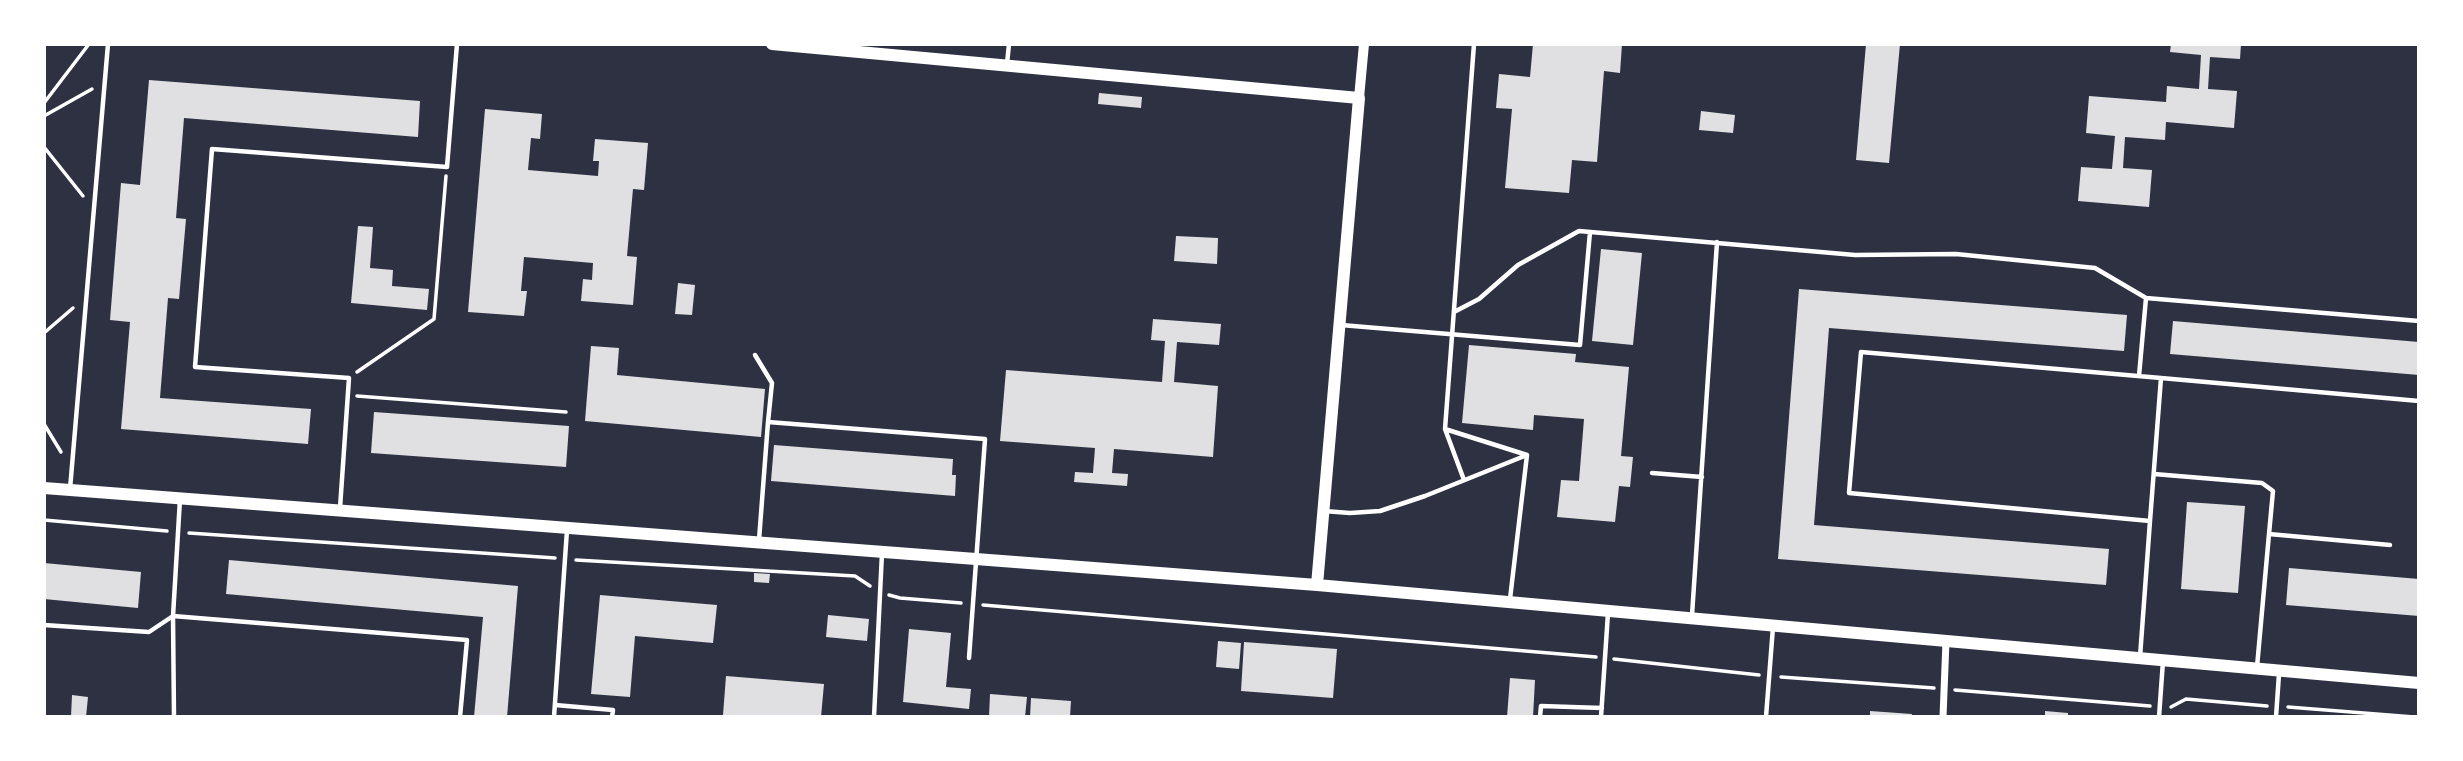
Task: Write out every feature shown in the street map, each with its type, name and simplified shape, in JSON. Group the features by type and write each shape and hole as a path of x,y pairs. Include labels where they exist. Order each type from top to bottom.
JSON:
{"main road":[{"path":"772,44 1359,98 1317,585"},
{"path":"44,488 1317,585 2419,683"}],"street":[{"path":"1359,98 1364,44"},
{"path":"1943,717 1946,641"}],"lane":[{"path":"70,490 107,44"},
{"path":"340,510 349,378 195,367 212,149 447,167 457,44"},
{"path":"1007,65 1009,44"},
{"path":"1464,480 1445,429 1474,44"},
{"path":"1454,312 1479,299 1518,264 1579,232 1590,232 1855,255 1956,254 2095,268 2146,298 2419,321"},
{"path":"1340,325 1580,345 1590,232"},
{"path":"1692,620 1717,242"},
{"path":"2139,377 2146,298"},
{"path":"2150,521 1849,493 1861,352 2419,401"},
{"path":"755,355 772,383 759,542"},
{"path":"2140,658 2161,379"},
{"path":"768,422 985,439 969,658"},
{"path":"1445,429 1527,455"},
{"path":"1324,511 1380,511 1527,455"},
{"path":"1510,603 1527,455"},
{"path":"1652,473 1702,477"},
{"path":"2154,474 2262,483 2273,491 2257,668"},
{"path":"174,717 173,616 180,498"},
{"path":"554,717 567,528"},
{"path":"2269,534 2390,545"},
{"path":"874,717 882,552"},
{"path":"1601,717 1608,612"},
{"path":"44,625 149,632 173,616 467,640 460,717"},
{"path":"1766,717 1773,626"},
{"path":"2159,717 2163,660"},
{"path":"2276,717 2279,670"},
{"path":"555,705 613,710 612,717"},
{"path":"1540,717 1541,706 1601,708"}],"path":[{"path":"44,103 89,44"},
{"path":"44,116 92,89"},
{"path":"44,147 83,196"},
{"path":"349,378 434,319 447,167"},
{"path":"44,332 73,308"},
{"path":"348,395 566,412"},
{"path":"44,424 61,452"},
{"path":"44,520 565,559 855,576 880,593 900,598 1605,658 1769,676 2169,708 2186,699 2414,717"}],"building":[{"path":"1533,44 1622,44 1620,73 1604,71 1597,162 1572,160 1569,193 1505,188 1512,109 1496,108 1499,74 1530,77"},
{"path":"1866,44 1900,44 1889,163 1856,160"},
{"path":"2171,44 2241,44 2240,59 2210,57 2208,89 2237,91 2234,128 2166,122 2165,140 2125,137 2123,168 2152,170 2149,207 2078,201 2081,167 2112,169 2115,136 2086,133 2089,96 2166,102 2167,86 2199,89 2201,55 2170,52"},
{"path":"149,80 420,101 418,137 184,118 176,218 186,219 179,299 168,298 160,398 311,409 308,444 121,429 130,322 110,320 121,183 140,185"},
{"path":"1099,93 1142,97 1141,108 1098,104"},
{"path":"485,109 542,114 540,139 531,138 528,170 598,176 599,161 593,161 595,139 648,143 644,190 633,189 627,256 637,257 633,305 581,301 583,279 592,280 593,263 524,257 521,291 527,291 524,316 468,312"},
{"path":"1701,111 1735,115 1733,133 1699,130"},
{"path":"358,226 373,227 370,268 393,270 392,286 429,289 427,310 351,303"},
{"path":"1176,236 1218,238 1217,264 1174,261"},
{"path":"1601,249 1642,253 1633,345 1592,341"},
{"path":"678,283 695,285 692,315 675,314"},
{"path":"1799,289 2127,315 2124,351 1829,328 1814,525 2109,549 2106,585 1778,559"},
{"path":"1153,319 1221,324 1219,345 1177,342 1174,382 1218,386 1213,457 1114,449 1112,473 1128,474 1127,486 1074,482 1075,472 1093,473 1095,448 1000,441 1006,370 1162,382 1165,341 1151,340"},
{"path":"2173,321 2419,342 2419,375 2170,354"},
{"path":"1469,345 1576,354 1575,362 1629,367 1621,456 1633,457 1630,487 1619,486 1615,522 1557,517 1561,480 1579,481 1584,419 1534,415 1533,430 1462,423"},
{"path":"591,346 619,348 617,375 765,389 761,437 585,421"},
{"path":"374,412 569,426 566,467 371,453"},
{"path":"774,445 953,459 952,475 956,475 955,496 771,481"},
{"path":"2187,502 2245,506 2238,593 2181,589"},
{"path":"229,560 518,586 507,717 474,717 483,617 226,594"},
{"path":"44,563 141,572 138,608 44,599"},
{"path":"2289,568 2419,579 2419,616 2286,605"},
{"path":"754,573 770,574 769,583 754,582"},
{"path":"600,595 717,605 713,643 635,636 630,697 591,694"},
{"path":"828,615 869,619 867,641 826,637"},
{"path":"909,629 951,633 946,687 971,689 969,709 903,702"},
{"path":"1218,641 1241,643 1239,669 1216,667"},
{"path":"1244,642 1337,649 1333,698 1241,691"},
{"path":"726,676 824,684 821,717 723,715"},
{"path":"1510,678 1535,680 1533,717 1507,717"},
{"path":"990,694 1027,697 1025,717 989,717"},
{"path":"72,695 88,697 86,717 71,717"},
{"path":"1031,698 1071,701 1070,717 1030,717"},
{"path":"1870,711 1912,714 1911,717 1870,717"},
{"path":"2045,711 2068,713 2068,717 2045,717"}]}
